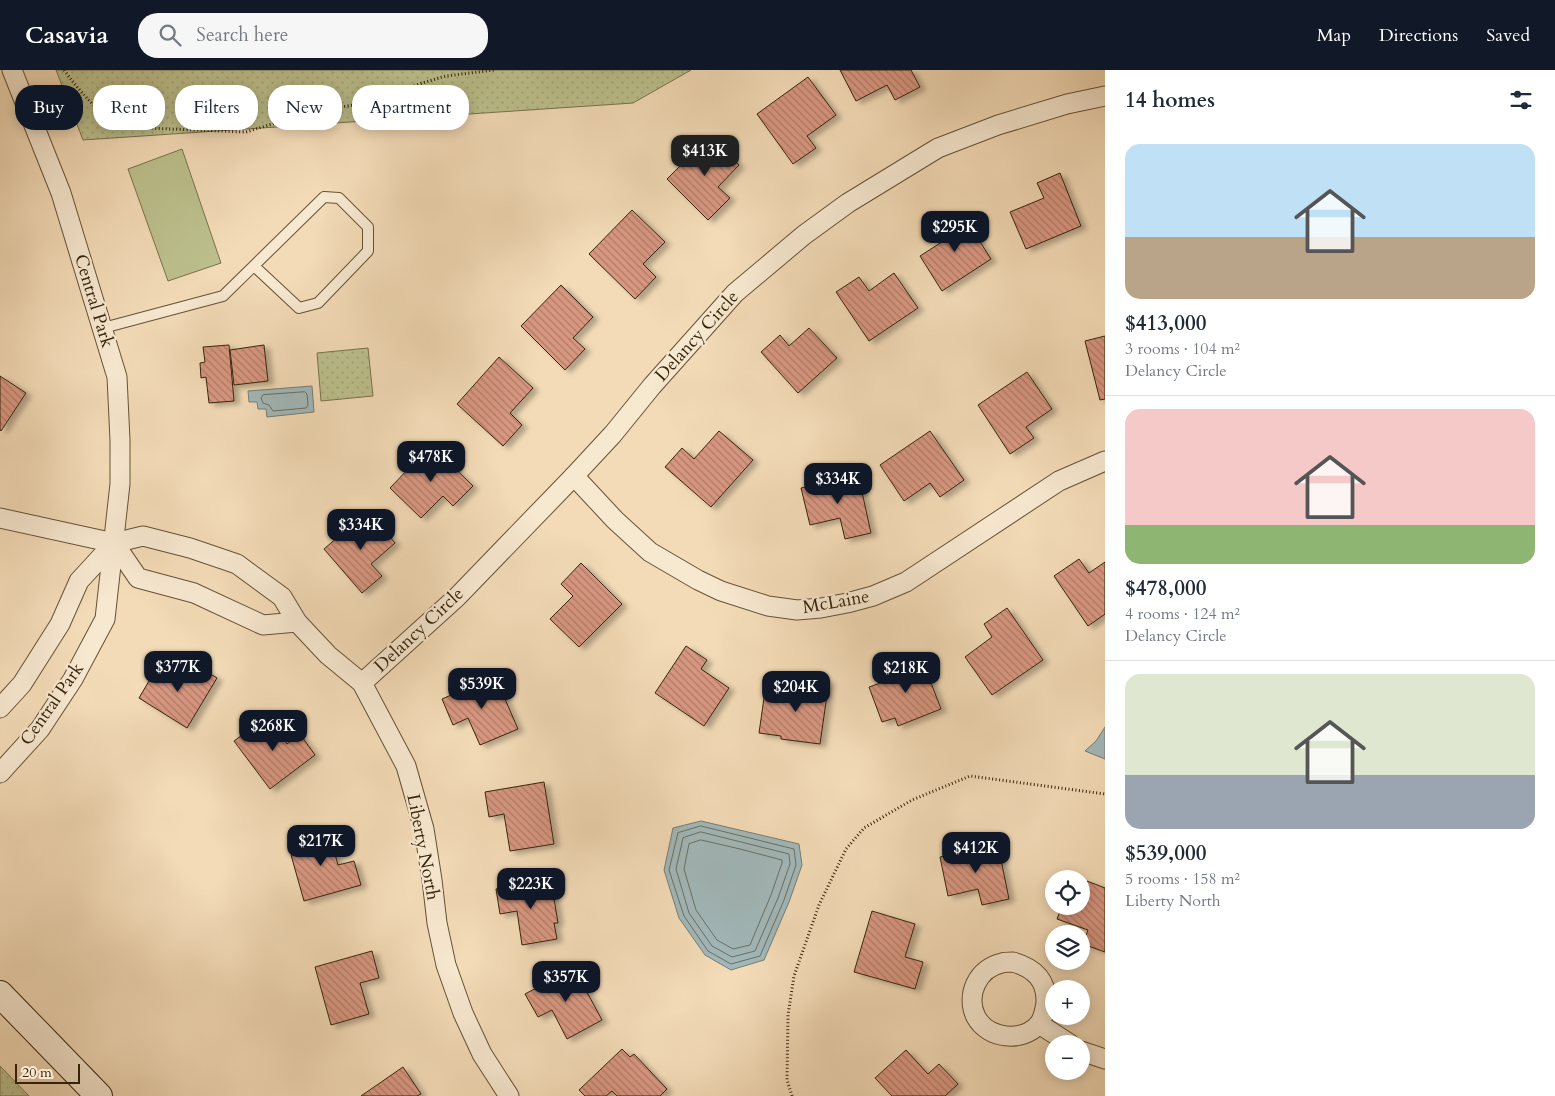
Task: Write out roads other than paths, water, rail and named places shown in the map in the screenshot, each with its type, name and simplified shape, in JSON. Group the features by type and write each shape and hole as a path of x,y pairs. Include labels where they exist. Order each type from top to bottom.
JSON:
{"street":[{"name":"Central Park","path":"0,773 40,729 73,679 105,619 120,484 117,377 61,193 12,70"},
{"name":"Delancy Circle","path":"362,683 457,597 574,476 613,434 652,386 735,293 804,234 848,203 938,148 998,125 1067,104 1105,96"},
{"name":"McLaine","path":"574,476 615,520 650,552 721,591 768,606 797,610 847,603 873,596 906,582 1059,482 1105,462"},
{"path":"0,518 114,543 138,578 194,593 263,625 297,622"},
{"name":"Liberty North","path":"114,543 143,536 190,548 237,564 282,596 297,622 328,655 362,683 406,766 424,829 437,923 446,965 463,1013 482,1054 509,1096"},
{"name":"Central Park","path":"0,708 22,684 60,624 79,581 114,543"},
{"path":"0,994 99,1096"},
{"path":"1039,1024 1056,1035"},
{"path":"1090,1054 1105,1059"}],"lane":[{"path":"103,328 223,296 324,197 339,198 368,227 368,251 318,303 299,308 254,266"}],"water":[{"path":"312,386 314,412 267,417 266,409 258,409 257,402 249,402 248,391"},
{"path":"1105,727 1105,759 1085,751 1096,741"},
{"path":"701,821 799,844 802,865 789,902 764,960 731,970 705,955 679,918 664,870 673,828"}]}
